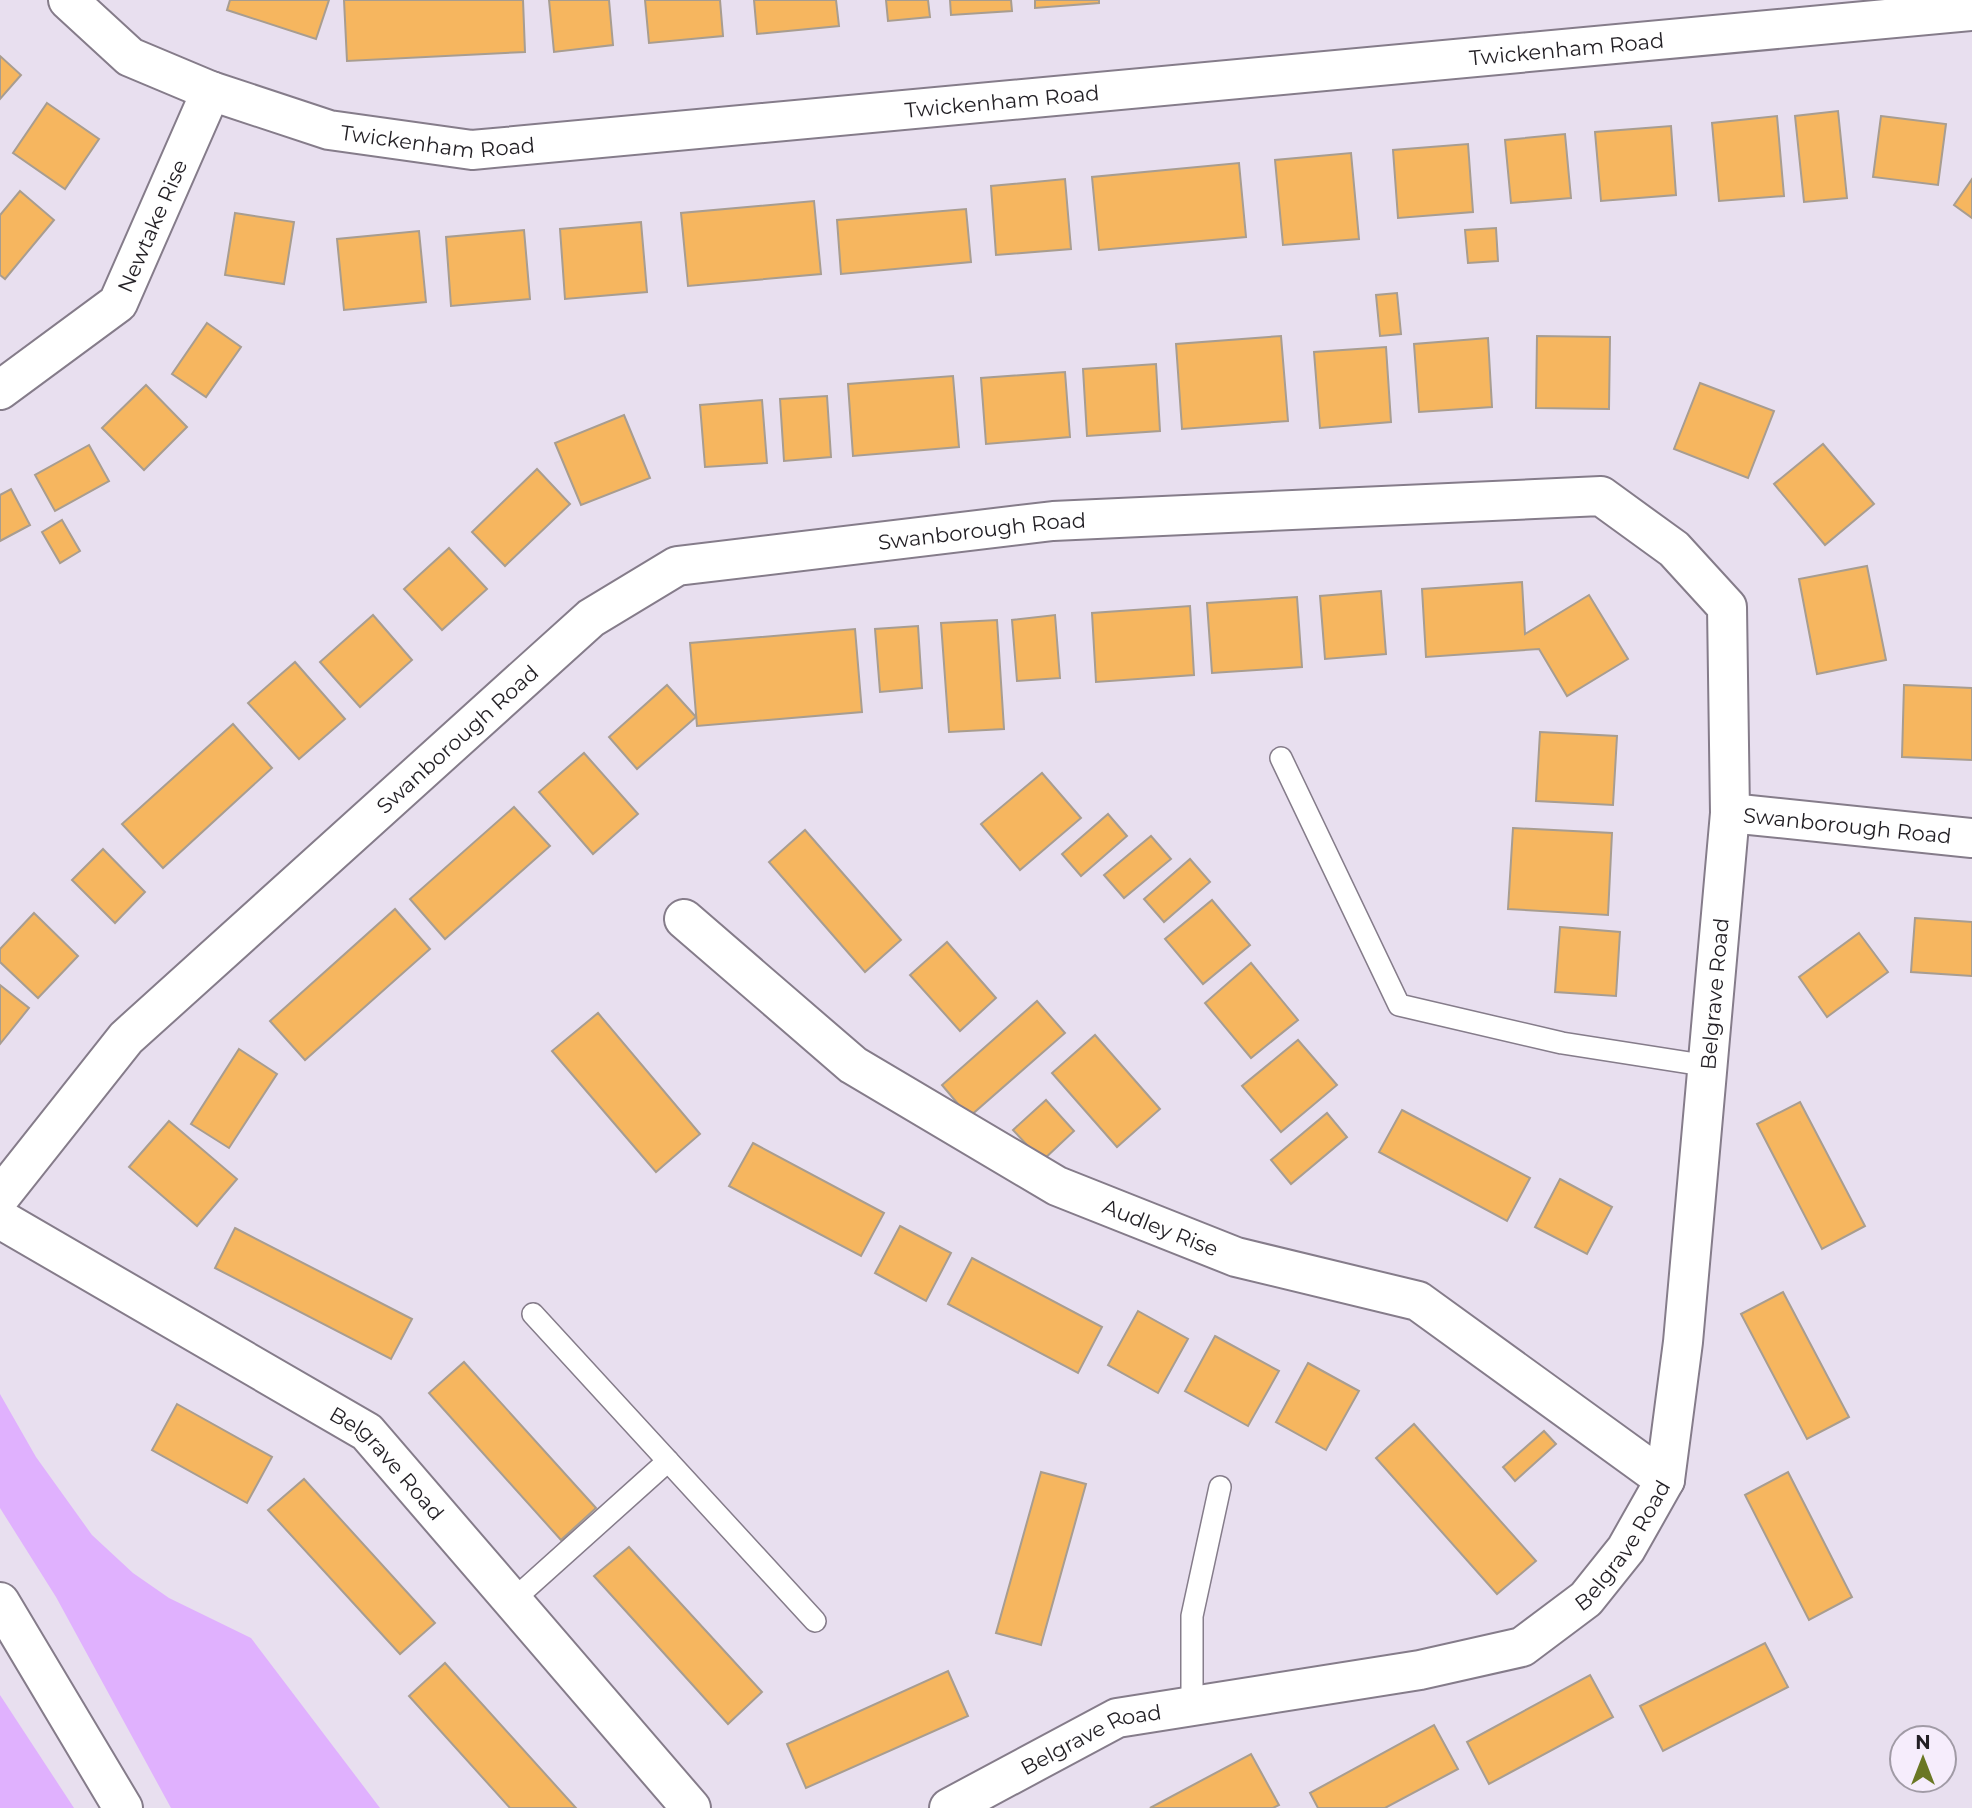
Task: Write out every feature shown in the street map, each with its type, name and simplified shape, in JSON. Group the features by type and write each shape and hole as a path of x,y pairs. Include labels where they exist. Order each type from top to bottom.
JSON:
{"street":[{"name":"Twickenham Road","path":"68,0 130,57 211,91 329,130 472,150 1972,11"},
{"name":"Newtake Rise","path":"0,390 118,303 211,91"},
{"name":"Swanborough Road","path":"0,1197 126,1038 591,618 677,566 1053,521 1601,496 1674,549 1727,607 1730,813 1972,838"},
{"name":"Belgrave Road","path":"949,1808 1116,1718 1420,1670 1522,1647 1586,1599 1626,1549 1665,1480 1682,1342 1709,1066 1730,813"},
{"name":"Audley Rise","path":"684,919 853,1065 1057,1186 1236,1257 1418,1301 1665,1480"},
{"name":"Belgrave Road","path":"0,1219 367,1432 691,1808"},
{"path":"0,1602 123,1808"}],"lane":[{"path":"1281,758 1399,1005 1562,1043 1709,1066"},
{"path":"533,1314 815,1621"},
{"path":"512,1601 668,1461"},
{"path":"1192,1706 1192,1616 1220,1487"}],"shaded area":[{"path":"0,1394 36,1457 92,1535 133,1573 169,1598 251,1638 380,1808 171,1808 56,1597 0,1508"},
{"path":"0,1695 74,1808 0,1808"}],"building":[{"path":"230,0 329,0 316,39 227,10"},
{"path":"344,0 523,0 525,52 347,61"},
{"path":"549,0 609,0 613,45 554,52"},
{"path":"645,0 720,0 723,36 649,43"},
{"path":"754,0 836,0 839,26 757,34"},
{"path":"886,0 928,0 930,17 888,21"},
{"path":"950,0 1011,0 1012,11 951,15"},
{"path":"1035,0 1099,0 1099,3 1035,8"},
{"path":"0,56 21,75 0,99"},
{"path":"47,103 99,139 65,189 13,153"},
{"path":"1838,111 1847,198 1804,202 1795,116"},
{"path":"1777,116 1784,196 1719,201 1712,123"},
{"path":"1881,116 1946,124 1938,185 1873,177"},
{"path":"1671,126 1676,195 1601,201 1595,132"},
{"path":"1565,134 1571,198 1511,203 1505,140"},
{"path":"1468,144 1473,212 1398,218 1393,150"},
{"path":"1351,153 1359,239 1283,245 1275,160"},
{"path":"1239,163 1246,237 1099,250 1092,177"},
{"path":"1065,179 1071,249 996,255 991,186"},
{"path":"1972,179 1972,218 1954,205"},
{"path":"20,191 54,220 5,279 0,275 0,215"},
{"path":"814,201 821,274 688,286 681,213"},
{"path":"966,209 971,262 841,274 837,220"},
{"path":"235,213 294,222 284,284 225,275"},
{"path":"641,222 647,292 565,299 560,229"},
{"path":"1496,228 1498,261 1468,263 1465,230"},
{"path":"524,230 530,299 451,306 446,237"},
{"path":"419,231 426,302 344,310 337,239"},
{"path":"1397,293 1401,334 1380,336 1376,295"},
{"path":"207,323 241,347 206,397 172,374"},
{"path":"1281,336 1288,421 1182,429 1176,344"},
{"path":"1537,336 1610,337 1609,409 1536,408"},
{"path":"1488,338 1492,407 1419,412 1414,344"},
{"path":"1386,347 1391,422 1320,428 1314,352"},
{"path":"1156,364 1160,431 1087,436 1083,369"},
{"path":"1065,372 1070,437 986,444 981,378"},
{"path":"953,376 959,447 853,456 848,384"},
{"path":"1700,383 1774,411 1748,478 1674,449"},
{"path":"146,385 187,427 144,470 102,428"},
{"path":"827,396 831,457 784,461 780,399"},
{"path":"762,400 767,463 705,467 700,405"},
{"path":"624,415 650,478 581,505 555,443"},
{"path":"1823,444 1874,504 1825,545 1774,484"},
{"path":"89,445 109,481 55,511 35,475"},
{"path":"537,469 570,504 505,566 472,532"},
{"path":"11,489 30,525 0,541 0,495"},
{"path":"62,520 80,551 60,563 42,532"},
{"path":"449,548 487,589 442,630 404,589"},
{"path":"1867,566 1886,660 1817,674 1799,579"},
{"path":"1522,582 1525,634 1589,595 1628,659 1567,696 1539,649 1426,657 1422,589"},
{"path":"1381,591 1386,654 1325,659 1320,596"},
{"path":"1297,597 1302,667 1212,673 1207,603"},
{"path":"1190,606 1194,675 1096,682 1092,613"},
{"path":"373,615 412,660 360,707 320,662"},
{"path":"1055,615 1060,678 1017,681 1012,620"},
{"path":"997,620 1004,729 949,732 941,623"},
{"path":"918,626 922,688 880,692 875,629"},
{"path":"855,629 862,712 697,726 690,643"},
{"path":"295,662 345,719 299,759 248,703"},
{"path":"667,685 696,717 637,769 609,737"},
{"path":"1904,685 1972,688 1972,760 1902,757"},
{"path":"233,724 272,768 163,868 122,824"},
{"path":"1540,732 1617,736 1613,805 1536,801"},
{"path":"584,753 638,814 593,854 539,792"},
{"path":"1042,773 1081,818 1020,870 981,824"},
{"path":"514,807 550,846 445,939 410,899"},
{"path":"1108,814 1127,836 1081,876 1062,854"},
{"path":"1513,828 1612,833 1608,915 1508,909"},
{"path":"805,830 901,940 865,972 769,862"},
{"path":"1151,836 1171,859 1124,898 1104,875"},
{"path":"103,849 145,892 115,923 72,880"},
{"path":"1190,859 1210,882 1164,922 1144,899"},
{"path":"1212,900 1250,945 1203,984 1165,939"},
{"path":"395,909 430,949 305,1060 270,1021"},
{"path":"34,913 78,956 38,998 0,962 0,949"},
{"path":"1915,918 1972,922 1972,976 1911,972"},
{"path":"1560,927 1620,932 1616,996 1555,992"},
{"path":"1859,933 1888,972 1827,1017 1799,977"},
{"path":"947,942 996,998 960,1031 910,975"},
{"path":"1251,963 1298,1020 1251,1058 1205,1003"},
{"path":"0,985 29,1008 0,1044"},
{"path":"1037,1001 1065,1033 969,1117 942,1085"},
{"path":"598,1013 700,1134 656,1172 552,1051"},
{"path":"1095,1035 1160,1109 1117,1147 1052,1073"},
{"path":"1298,1040 1337,1085 1281,1132 1242,1086"},
{"path":"239,1049 277,1074 229,1148 191,1124"},
{"path":"1046,1100 1074,1131 1042,1161 1013,1130"},
{"path":"1800,1102 1865,1226 1822,1249 1757,1124"},
{"path":"1402,1110 1530,1178 1507,1221 1379,1152"},
{"path":"1327,1113 1347,1137 1291,1184 1271,1160"},
{"path":"169,1121 237,1179 197,1226 129,1167"},
{"path":"753,1143 884,1213 861,1256 729,1186"},
{"path":"1560,1179 1612,1207 1587,1254 1535,1227"},
{"path":"900,1226 951,1253 926,1301 875,1273"},
{"path":"235,1228 412,1319 391,1359 215,1268"},
{"path":"972,1258 1102,1327 1078,1373 948,1304"},
{"path":"1783,1292 1849,1417 1807,1439 1741,1314"},
{"path":"1138,1311 1188,1339 1158,1393 1108,1365"},
{"path":"1215,1336 1279,1371 1248,1426 1185,1391"},
{"path":"464,1362 596,1508 561,1540 429,1393"},
{"path":"1308,1363 1359,1391 1326,1450 1276,1422"},
{"path":"177,1404 272,1457 247,1503 152,1450"},
{"path":"1414,1424 1536,1561 1497,1594 1376,1458"},
{"path":"1544,1431 1556,1444 1515,1481 1503,1467"},
{"path":"1041,1472 1086,1484 1041,1645 996,1633"},
{"path":"1788,1472 1852,1597 1809,1620 1745,1495"},
{"path":"304,1479 435,1623 400,1654 268,1510"},
{"path":"629,1547 762,1692 728,1724 594,1576"},
{"path":"1765,1643 1788,1687 1663,1751 1640,1706"},
{"path":"445,1663 576,1808 510,1808 409,1696"},
{"path":"948,1671 968,1716 806,1788 787,1744"},
{"path":"1590,1675 1613,1717 1489,1784 1467,1742"},
{"path":"1434,1725 1458,1769 1385,1808 1318,1808 1310,1793"},
{"path":"1251,1754 1279,1805 1273,1808 1150,1808"}]}
